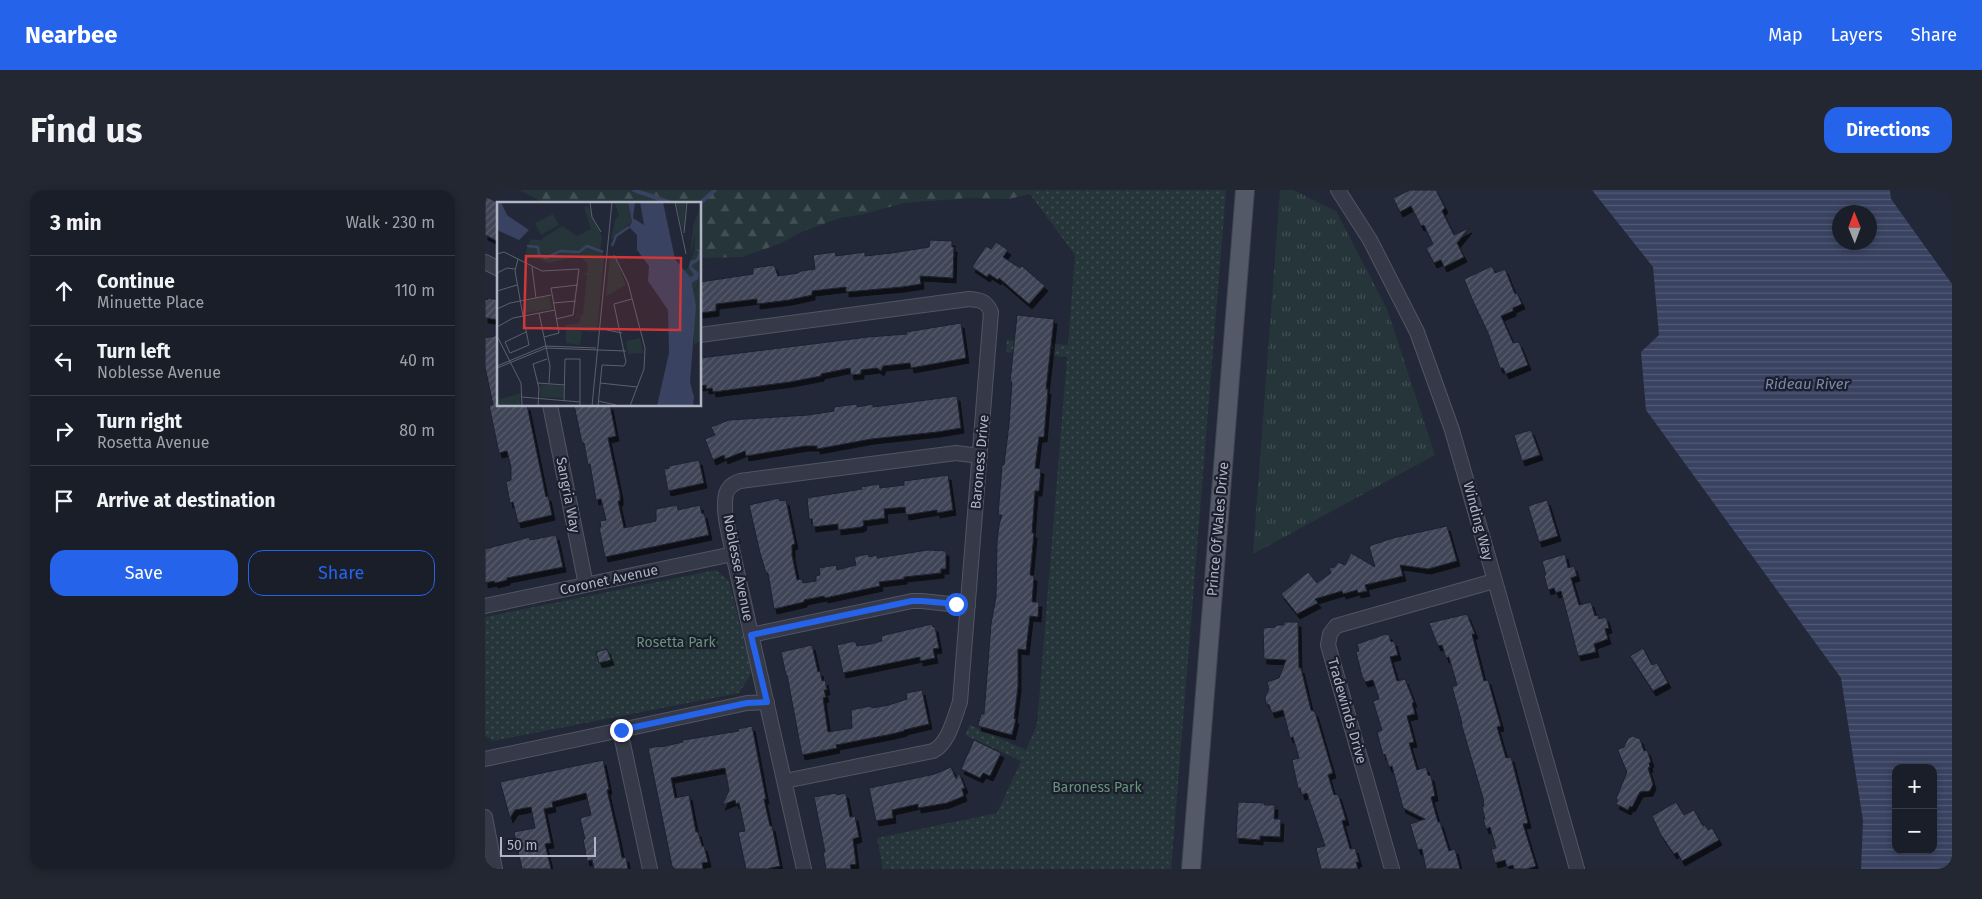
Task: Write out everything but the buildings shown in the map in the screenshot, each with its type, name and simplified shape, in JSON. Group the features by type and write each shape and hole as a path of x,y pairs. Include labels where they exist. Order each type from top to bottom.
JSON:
{"main road":[{"name":"Prince Of Wales Drive","path":"1191,869 1245,190"}],"street":[{"name":"Winding Way","path":"1337,190 1370,240 1417,332 1452,430 1577,869"},
{"path":"485,262 497,268"},
{"name":"Baroness Drive","path":"701,335 969,298 982,300 988,305 991,312 961,702 945,740 939,748 933,751 785,781"},
{"name":"Sangria Way","path":"550,406 586,585"},
{"name":"Noblesse Avenue","path":"804,869 733,554 726,508 726,492 734,483 956,453 980,456"},
{"name":"Coronet Avenue","path":"485,606 733,554"},
{"name":"Tradewinds Drive","path":"1392,869 1328,646 1330,634 1336,626 1494,581"},
{"path":"751,635 912,601 968,606"},
{"path":"485,759 747,703 767,702"},
{"path":"621,730 650,869"},
{"path":"485,817 495,869"}],"green space":[{"path":"519,190 1182,190 1034,193 1009,199 969,198 904,203 864,214 840,218 804,231 779,244 742,257 701,258 701,202 543,202"},
{"name":"Baroness Park","path":"1027,190 1226,190 1171,869 883,869 877,838 997,813 1021,761 965,735 970,725 1026,750 1037,725 1067,357 1006,352 1007,340 1068,345 1075,255"},
{"path":"1280,190 1293,190 1336,211 1387,309 1435,455 1253,554"},
{"name":"Rosetta Park","path":"716,570 729,581 752,672 739,693 493,741 485,736 485,617"}],"water":[{"name":"Rideau River","path":"1592,190 1890,190 1891,199 1952,284 1952,869 1861,869 1863,821 1841,678 1646,410 1641,352 1659,335 1653,267"}],"waterway":[{"path":"634,190 668,202"},
{"path":"701,202 715,190"}],"route":[{"path":"621,730 747,703 767,702 751,635 912,601 956,604"}]}
